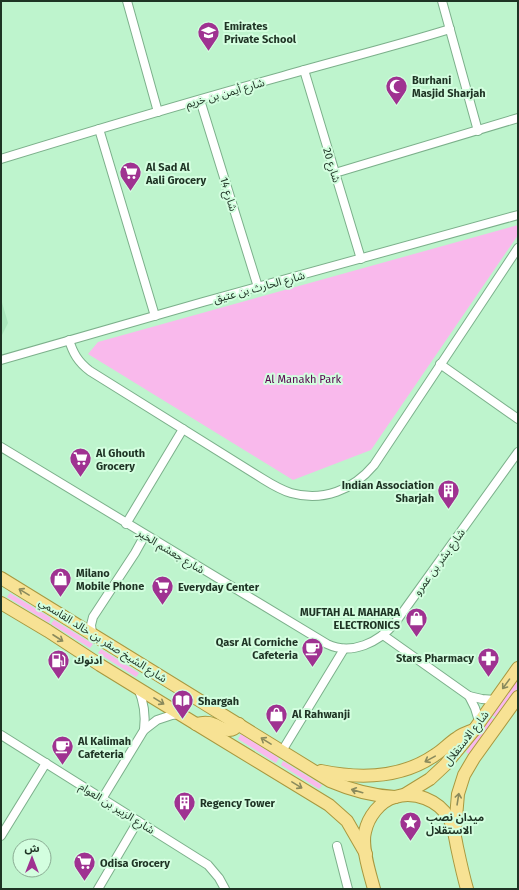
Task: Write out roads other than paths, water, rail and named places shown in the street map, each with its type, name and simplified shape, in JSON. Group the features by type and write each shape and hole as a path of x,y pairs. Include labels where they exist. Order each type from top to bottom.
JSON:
{"main road":[{"name":"شارع الشيخ صقر بن خالد القاسمي","path":"1,578 330,780 352,789 371,794 414,796 424,798 434,803 442,809 448,818 453,828 455,838"},
{"name":"شارع الشيخ صقر بن خالد القاسمي","path":"1,603 329,805 347,821 366,854"},
{"name":"شارع الاستقلال","path":"366,854 364,834 371,815 386,802 422,785 438,773 518,668"},
{"name":"شارع الاستقلال","path":"455,838 458,794 464,775 474,758 518,697"},
{"path":"196,724 209,723 227,730 237,727 239,724"},
{"path":"310,769 346,776 366,776 394,772 412,767 428,760 476,725"},
{"path":"455,838 467,889"},
{"path":"366,854 374,889"}],"street":[{"path":"127,1 158,112"},
{"path":"442,1 478,131"},
{"name":"شارع أيمن بن خريم","path":"1,159 304,70 450,30"},
{"name":"شارع 20","path":"304,70 361,259"},
{"name":"شارع 14","path":"200,100 258,287"},
{"path":"335,173 518,118"},
{"path":"99,129 154,316"},
{"name":"شارع الحارث بن عتيق","path":"1,360 518,215"},
{"path":"69,340 76,358 90,371 263,479 289,492 301,495 312,496 334,493 354,484 374,465 518,248"},
{"path":"440,364 518,419"},
{"path":"126,524 183,430"},
{"name":"شارع جعشم الخير","path":"1,447 126,524 327,644 344,649"},
{"name":"شارع بشر بن عمرو","path":"344,649 369,643 383,635 396,623 518,452"},
{"path":"92,634 91,625 93,617 145,535"},
{"path":"383,635 469,696 495,700"},
{"path":"282,751 344,649"},
{"path":"138,688 145,708 144,730"},
{"path":"469,696 475,708 476,725"},
{"path":"102,799 144,730 156,720 179,714"},
{"name":"شارع الزبير بن العوام","path":"1,735 208,865 219,878 225,889"},
{"path":"1,836 46,763"},
{"path":"98,889 138,822"},
{"path":"338,846 348,889"}],"place":[{"name":"Emirates Private School","path":"209,52"},
{"name":"Burhani Masjid Sharjah","path":"397,106"},
{"name":"Al Sad Al Aali Grocery","path":"130,192"},
{"name":"Al Ghouth Grocery","path":"81,478"},
{"name":"Indian Association Sharjah","path":"449,510"},
{"name":"Milano Mobile Phone","path":"60,598"},
{"name":"Everyday Center","path":"163,606"},
{"name":"MUFTAH AL MAHARA ELECTRONICS","path":"416,638"},
{"name":"Qasr Al Corniche Cafeteria","path":"313,668"},
{"name":"Stars Pharmacy","path":"489,678"},
{"name":"ادنوك","path":"59,680"},
{"name":"Shargah","path":"182,720"},
{"name":"Al Rahwanji","path":"277,734"},
{"name":"Al Kalimah Cafeteria","path":"62,766"},
{"name":"Regency Tower","path":"185,822"},
{"name":"ميدان نصب الاستقلال","path":"411,842"},
{"name":"Odisa Grocery","path":"84,882"}],"park label":[{"name":"Al Manakh Park","path":"303,379"}]}
